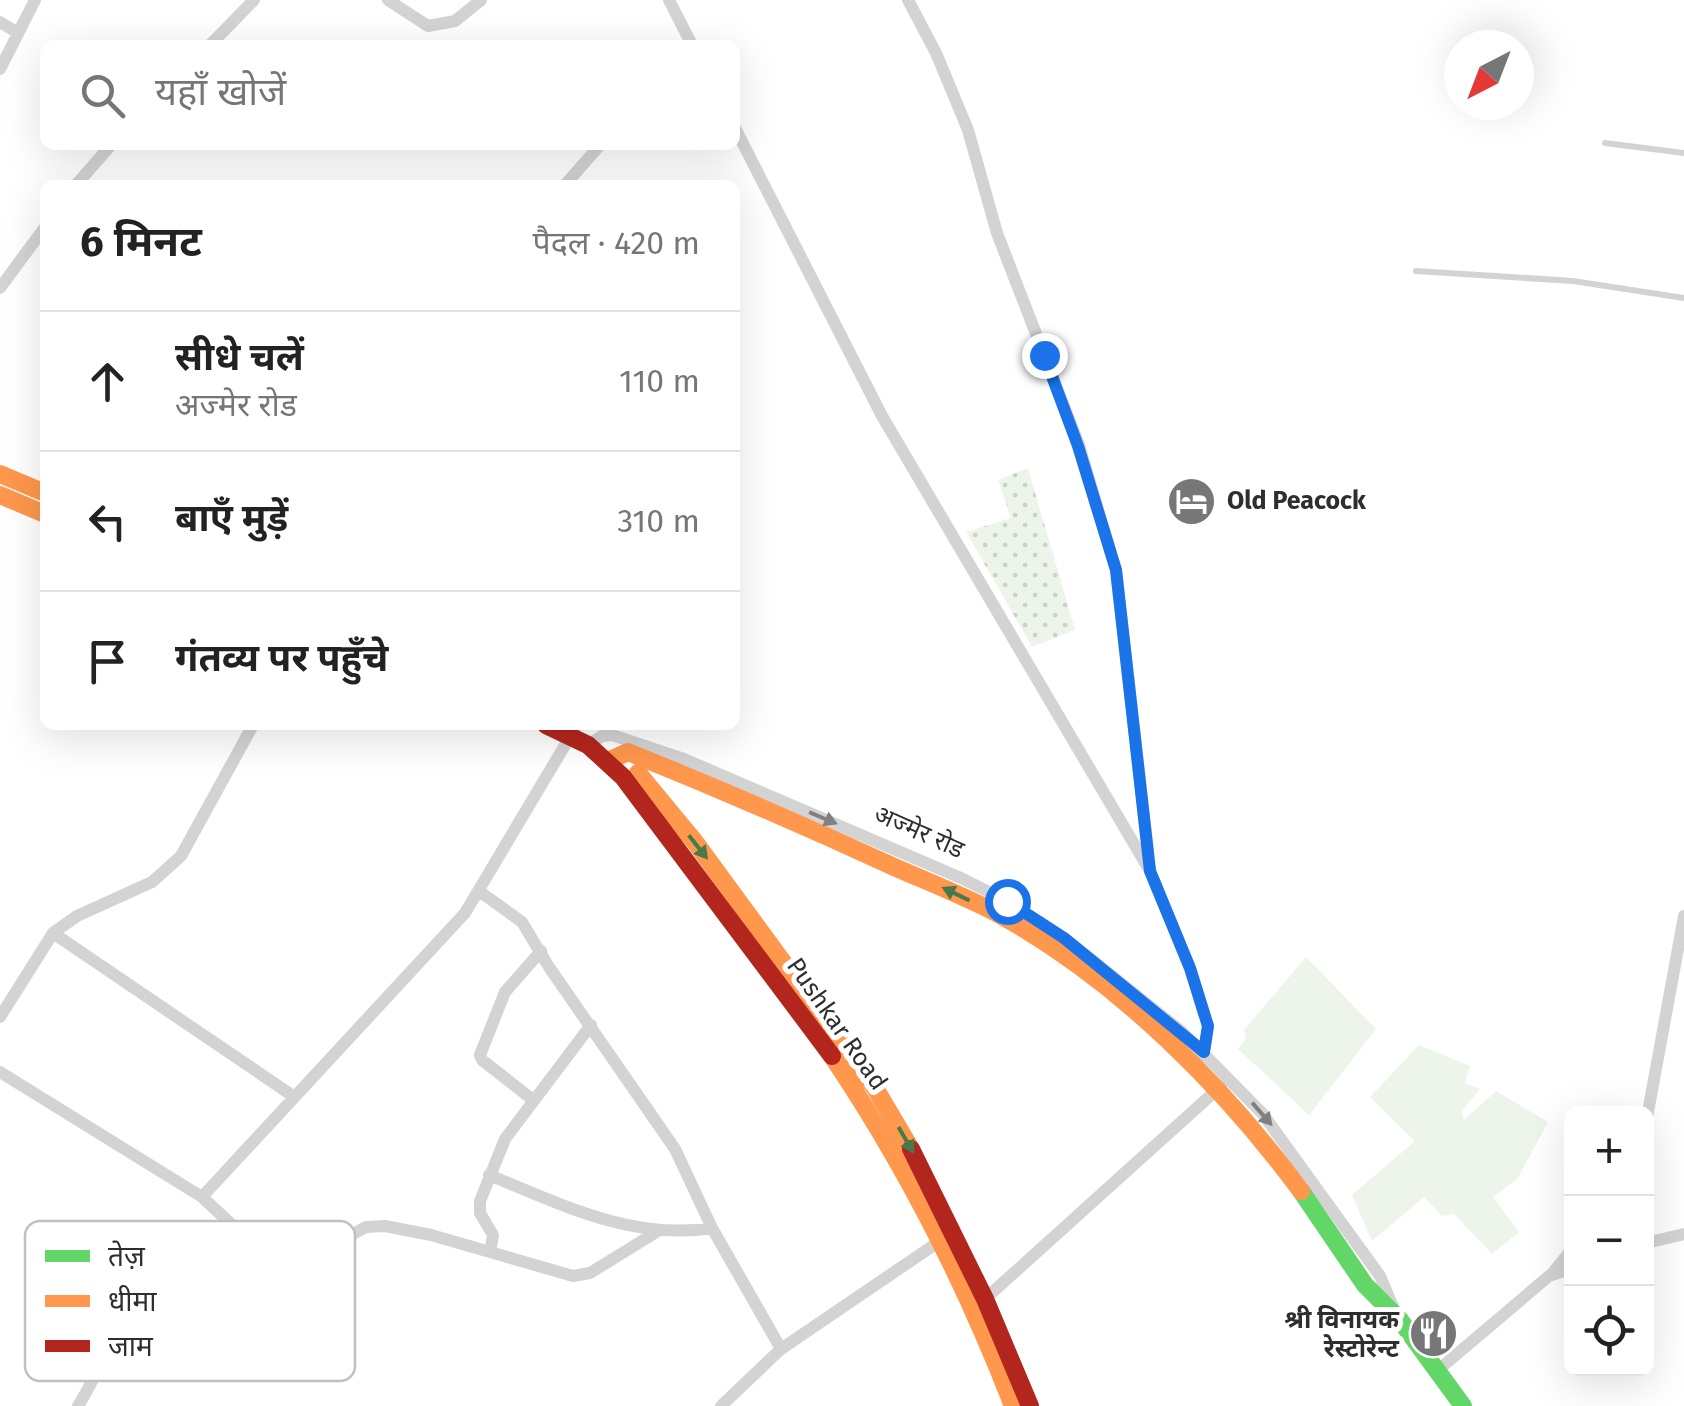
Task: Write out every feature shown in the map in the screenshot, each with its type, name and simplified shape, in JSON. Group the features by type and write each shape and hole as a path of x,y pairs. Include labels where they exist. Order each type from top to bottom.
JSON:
{"main road":[{"path":"0,474 40,491"},
{"path":"0,495 40,512"},
{"name":"Pushkar Road","path":"580,730 614,757 694,842 875,1088 916,1156 985,1299 1030,1406"},
{"name":"अज्मेर रोड","path":"614,757 638,754 1003,908 1199,1058 1224,1084 1365,1285 1400,1320 1462,1406"},
{"name":"Pushkar Road","path":"614,757 623,777 820,1038 885,1139 994,1354 1013,1406"}],"street":[{"path":"0,69 35,0"},
{"path":"215,40 254,0"},
{"path":"388,0 428,26 455,21 481,0"},
{"path":"669,0 687,40"},
{"path":"908,0 968,130 997,232 1078,446 1116,570 1150,871"},
{"path":"0,22 18,33"},
{"path":"740,138 874,402 1150,871 1190,968 1208,1026 1199,1058"},
{"path":"80,180 107,150"},
{"path":"569,180 596,150"},
{"path":"2,283 40,234"},
{"path":"0,1017 53,934 77,916 134,892 181,856 250,730"},
{"path":"202,1197 450,931 480,891 576,730"},
{"name":"अज्मेर रोड","path":"595,741 624,737 702,767 961,878 1003,908"},
{"path":"480,891 522,922 675,1149 712,1228 781,1349"},
{"path":"1649,1106 1684,916"},
{"path":"53,934 293,1096"},
{"path":"533,1100 482,1060 480,1054 505,992 541,951"},
{"path":"490,1252 493,1235 479,1210 505,1139 591,1026"},
{"path":"0,1072 202,1197 230,1221"},
{"path":"985,1299 1224,1084"},
{"path":"490,1175 580,1211 658,1231 712,1228"},
{"path":"355,1233 366,1227 385,1226 431,1234 573,1276 590,1273 658,1231"},
{"path":"1654,1241 1684,1234"},
{"path":"721,1406 781,1349 940,1242"},
{"path":"1437,1371 1549,1276 1564,1258"},
{"path":"1549,1276 1564,1271"},
{"path":"78,1406 91,1381"}],"lane":[{"path":"1605,142 1684,153"},
{"path":"1416,271 1574,282 1684,298"}],"shaded area":[{"path":"1028,468 1075,630 1032,647 966,532 1011,518 998,480"},
{"path":"1306,957 1376,1029 1309,1115 1238,1049 1246,1039 1244,1030"},
{"path":"1419,1045 1470,1066 1465,1083 1480,1089 1462,1111 1464,1120 1496,1091 1548,1122 1518,1178 1493,1197 1519,1232 1492,1254 1454,1214 1442,1216 1424,1197 1372,1241 1352,1195 1415,1141 1370,1097"}],"traffic: fast":[{"path":"1301,1191 1365,1285 1400,1320 1463,1406"}],"traffic: slow":[{"path":"0,474 40,491"},
{"path":"0,495 40,512"},
{"path":"608,761 628,752 695,779 975,902 1045,942 1166,1038 1237,1112 1301,1191"},
{"path":"638,773 695,842 875,1088 911,1149"},
{"path":"832,1056 885,1140 932,1226 975,1314 1013,1406"}],"traffic: jam":[{"path":"556,730 588,745 623,777 832,1056"},
{"path":"911,1149 985,1299 1030,1406"}],"place":[{"name":"Old Peacock","path":"1192,501"},
{"name":"श्री विनायक रेस्टोरेन्ट","path":"1434,1334"}],"route":[{"path":"1007,901 1123,983 1204,1052 1208,1026 1190,968 1150,871 1116,570 1078,446 1044,355"}]}
